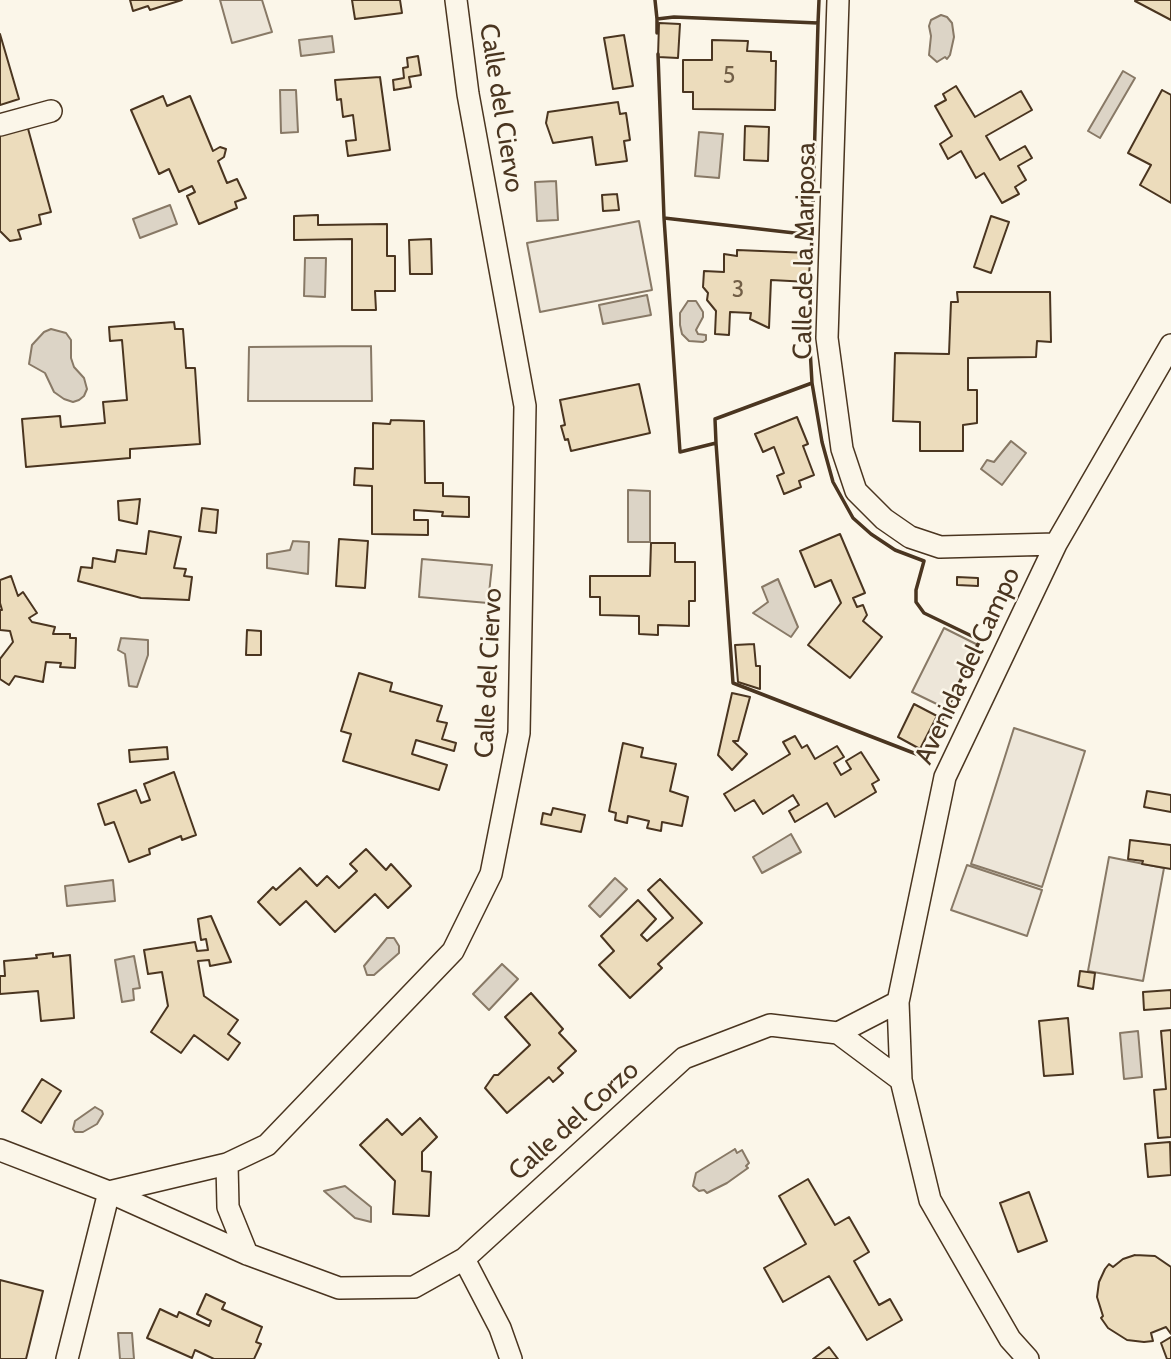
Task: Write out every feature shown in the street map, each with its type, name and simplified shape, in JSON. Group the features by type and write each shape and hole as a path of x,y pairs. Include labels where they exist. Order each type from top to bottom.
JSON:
{"street":[{"name":"Calle del Ciervo","path":"109,1192 227,1164 267,1145 453,951 491,874 519,733 525,406 468,94 456,0"},
{"name":"Calle de la Mariposa","path":"838,0 827,338 842,449 856,491 884,519 911,537 940,547 1056,544"},
{"path":"0,125 51,111"},
{"name":"Avenida del Campo","path":"901,1080 898,1002 945,777 1056,544 1171,345"},
{"path":"898,1002 838,1033 901,1080 930,1200 1010,1339 1028,1359"},
{"name":"Calle del Corzo","path":"0,1150 109,1192 247,1254 339,1288 414,1287 464,1259 684,1058 770,1025 838,1033"},
{"path":"227,1164 228,1207 247,1254"},
{"path":"67,1359 109,1192"},
{"path":"464,1259 500,1328 510,1359"}],"shaded area":[{"path":"220,0 262,0 272,32 232,43"},
{"path":"941,15 952,23 954,37 950,55 937,62 929,55 929,26 931,20"},
{"path":"332,36 334,52 301,56 299,40"},
{"path":"1123,71 1135,78 1100,138 1088,131"},
{"path":"280,90 296,90 298,132 281,133"},
{"path":"699,132 723,134 719,178 695,176"},
{"path":"556,181 558,220 537,221 535,182"},
{"path":"170,205 177,224 140,238 133,219"},
{"path":"639,221 652,290 540,312 527,243"},
{"path":"305,258 326,258 325,297 304,296"},
{"path":"647,295 651,315 603,324 599,305"},
{"path":"688,301 696,301 703,312 696,330 698,334 706,335 703,342 689,341 682,334 680,313"},
{"path":"51,329 66,333 71,340 71,358 74,367 84,378 87,389 79,400 73,402 54,392 45,373 29,364 32,345 44,332"},
{"path":"371,346 372,401 248,401 249,347"},
{"path":"1011,441 1026,453 1002,485 981,469 987,460 994,462"},
{"path":"628,490 650,491 650,542 628,542"},
{"path":"293,541 309,542 308,574 267,568 267,554 290,550"},
{"path":"422,559 492,565 488,603 419,597"},
{"path":"778,579 798,627 791,637 753,613 768,602 762,587"},
{"path":"944,628 978,645 947,709 912,692"},
{"path":"121,638 148,640 148,655 137,687 129,686 125,654 118,650"},
{"path":"1014,728 1085,751 1042,887 971,864"},
{"path":"791,834 801,852 762,873 753,857"},
{"path":"1109,857 1164,868 1143,981 1088,971"},
{"path":"967,865 1042,890 1027,936 951,910"},
{"path":"615,878 627,889 600,917 589,906"},
{"path":"113,880 115,901 67,906 65,886"},
{"path":"387,938 394,938 399,946 399,953 374,975 367,975 364,966"},
{"path":"134,956 140,988 133,989 134,1000 122,1002 115,960"},
{"path":"502,964 518,979 489,1010 473,994"},
{"path":"1138,1031 1142,1077 1124,1079 1120,1033"},
{"path":"95,1107 103,1114 97,1124 83,1132 75,1132 75,1121"},
{"path":"735,1149 737,1153 742,1150 749,1163 746,1166 748,1168 707,1193 693,1186 696,1173"},
{"path":"345,1186 371,1207 371,1222 355,1218 324,1191"},
{"path":"118,1333 132,1333 134,1359 120,1359"}],"building":[{"path":"130,0 182,0 150,10 148,6 133,11"},
{"path":"352,0 400,0 402,13 355,19"},
{"path":"1136,0 1171,0 1171,20 1135,1"},
{"path":"659,23 680,24 678,58 658,57"},
{"path":"0,34 19,99 0,105"},
{"path":"624,35 633,86 613,89 604,38"},
{"path":"712,40 748,41 747,51 771,52 771,61 776,61 775,110 693,109 693,92 683,92 683,60 712,60"},
{"path":"418,56 421,75 409,77 411,87 394,90 393,80 404,78 403,68 408,67 407,58"},
{"path":"380,77 390,150 348,156 346,141 356,140 353,115 343,117 341,99 337,100 335,80"},
{"path":"956,86 975,117 1021,91 1032,110 986,136 1000,160 1025,146 1032,158 1018,166 1026,180 1015,187 1019,194 1002,203 984,173 976,178 961,151 948,159 940,144 952,136 935,106 946,100 943,94"},
{"path":"1162,90 1171,95 1171,203 1140,185 1151,165 1128,153"},
{"path":"163,96 167,106 190,96 213,151 220,147 226,149 224,157 218,161 227,183 237,179 246,198 235,202 237,208 199,224 187,196 195,192 192,186 179,192 169,169 159,174 131,110"},
{"path":"618,102 620,114 626,113 630,140 624,141 627,161 596,165 592,137 553,143 546,123 548,112"},
{"path":"27,125 51,212 39,215 41,224 18,230 21,239 10,241 0,231 0,132"},
{"path":"745,126 769,127 768,161 744,160"},
{"path":"617,194 619,210 603,211 602,195"},
{"path":"318,215 318,225 387,224 387,256 395,256 395,291 375,291 376,310 352,310 352,239 294,240 294,216"},
{"path":"991,216 1009,222 991,273 974,267"},
{"path":"431,239 432,274 410,274 409,240"},
{"path":"737,250 810,253 809,282 771,280 769,328 750,319 751,313 730,312 729,335 715,334 716,311 707,300 708,293 703,287 704,271 724,272 724,254 737,256"},
{"path":"957,292 1050,292 1051,342 1037,341 1036,357 968,358 968,390 977,390 977,423 963,425 963,451 920,451 920,422 893,421 895,353 949,354 951,302 958,302"},
{"path":"174,322 175,329 183,329 186,368 195,368 200,444 130,449 130,458 26,467 22,419 60,416 61,427 105,423 103,402 127,400 122,340 110,341 109,327"},
{"path":"639,384 650,433 571,451 561,426 565,425 560,400"},
{"path":"797,417 808,444 803,446 814,475 799,481 801,487 784,494 777,476 784,473 774,447 763,452 755,434"},
{"path":"391,420 424,421 425,483 443,483 443,496 469,497 469,517 442,516 443,512 414,510 414,520 428,520 428,535 372,534 372,486 354,485 355,468 373,469 373,423 390,424"},
{"path":"140,499 137,524 119,520 118,501"},
{"path":"202,508 218,510 216,533 199,531"},
{"path":"149,531 181,537 174,568 186,569 184,576 192,577 189,600 141,598 78,581 81,567 92,568 93,558 115,562 117,550 146,554"},
{"path":"840,534 865,593 853,598 857,607 863,605 867,615 863,621 882,637 850,678 808,645 841,603 831,580 815,587 800,551"},
{"path":"339,539 368,541 365,588 336,586"},
{"path":"651,543 675,543 675,562 695,562 695,601 689,601 689,626 658,625 658,635 639,634 639,616 600,615 600,597 590,597 590,576 650,576"},
{"path":"11,576 18,596 23,592 37,613 29,618 32,622 55,627 53,634 70,634 70,638 76,638 75,668 46,662 43,682 15,676 9,685 0,679 0,659 13,642 10,631 0,630 0,580"},
{"path":"957,577 978,578 978,586 957,585"},
{"path":"247,630 261,631 261,655 246,655"},
{"path":"754,644 756,666 760,666 760,689 738,682 735,645"},
{"path":"359,673 392,683 390,691 442,706 437,721 447,723 442,739 456,743 454,751 416,740 412,754 447,765 439,790 343,761 351,734 341,731"},
{"path":"732,693 750,697 738,741 733,741 747,754 732,770 718,755"},
{"path":"914,704 937,716 920,749 898,737"},
{"path":"795,736 802,748 807,745 815,759 837,746 844,757 834,763 841,775 851,769 846,761 861,752 879,780 872,784 876,792 835,817 827,803 795,822 789,811 799,805 793,795 763,814 754,800 735,811 724,794 790,754 783,742"},
{"path":"623,743 643,748 641,757 676,764 670,791 688,797 682,826 662,822 661,831 647,828 649,821 628,816 627,823 615,820 616,813 609,811"},
{"path":"167,747 168,759 130,762 129,750"},
{"path":"174,772 196,835 182,840 181,836 149,849 150,854 129,862 114,822 105,825 98,804 136,790 141,803 150,800 144,784"},
{"path":"1147,791 1171,795 1171,812 1144,807"},
{"path":"553,808 585,815 581,832 541,824 543,813 551,815"},
{"path":"1130,840 1171,845 1171,869 1128,859"},
{"path":"366,849 386,870 391,864 411,886 388,908 375,894 335,932 306,901 280,925 258,902 273,887 276,890 300,868 317,886 327,876 339,888 357,871 350,864"},
{"path":"660,879 702,923 658,964 662,968 630,998 599,965 614,951 601,936 638,900 656,919 641,935 647,941 673,918 648,890"},
{"path":"211,916 231,962 210,966 209,960 198,961 204,996 238,1020 228,1034 240,1043 228,1060 194,1035 181,1053 151,1032 168,1006 162,972 148,974 144,950 195,942 197,951 208,950 206,939 201,940 198,919"},
{"path":"53,953 53,957 70,955 74,1018 41,1021 38,991 0,994 0,976 5,976 4,961 37,958 36,955"},
{"path":"1080,971 1095,973 1093,989 1078,986"},
{"path":"1171,990 1171,1008 1144,1010 1143,992"},
{"path":"531,993 563,1029 559,1033 576,1051 558,1068 563,1073 553,1082 549,1077 507,1113 485,1088 494,1075 498,1075 530,1045 505,1017"},
{"path":"1068,1018 1073,1074 1044,1076 1039,1021"},
{"path":"1171,1030 1171,1137 1158,1138 1154,1090 1166,1089 1161,1031"},
{"path":"42,1079 61,1091 41,1123 22,1111"},
{"path":"420,1118 437,1137 422,1152 422,1171 431,1172 429,1216 393,1214 395,1181 360,1145 387,1119 402,1135"},
{"path":"1170,1142 1171,1175 1148,1177 1145,1144"},
{"path":"808,1179 835,1225 849,1217 869,1252 854,1261 879,1305 890,1299 902,1320 867,1340 829,1276 783,1302 764,1268 806,1244 779,1196"},
{"path":"1029,1192 1047,1241 1018,1252 1000,1203"},
{"path":"1135,1255 1155,1256 1171,1267 1171,1334 1166,1327 1151,1333 1153,1341 1127,1340 1108,1328 1101,1318 1103,1316 1097,1297 1099,1282 1105,1269 1109,1264 1113,1267 1123,1259"},
{"path":"0,1280 43,1291 26,1359 0,1359"},
{"path":"206,1294 225,1303 222,1309 262,1327 256,1342 261,1344 254,1359 214,1359 195,1350 192,1358 147,1338 160,1309 177,1317 179,1312 209,1326 211,1321 197,1314"},
{"path":"1171,1337 1171,1359 1167,1359 1161,1343"},
{"path":"829,1347 838,1359 813,1359"}],"wall":[{"path":"655,0 657,19 674,17 818,23 819,0"},
{"path":"657,19 657,33"},
{"path":"658,54 664,218 812,235 818,23"},
{"path":"664,218 680,452 716,443 715,419 812,383 809,331 811,279"},
{"path":"811,258 812,235"},
{"path":"716,443 733,683 924,757 980,640 924,613 916,602 916,590 924,561 895,550 853,518 833,482 822,442 812,383"}]}
